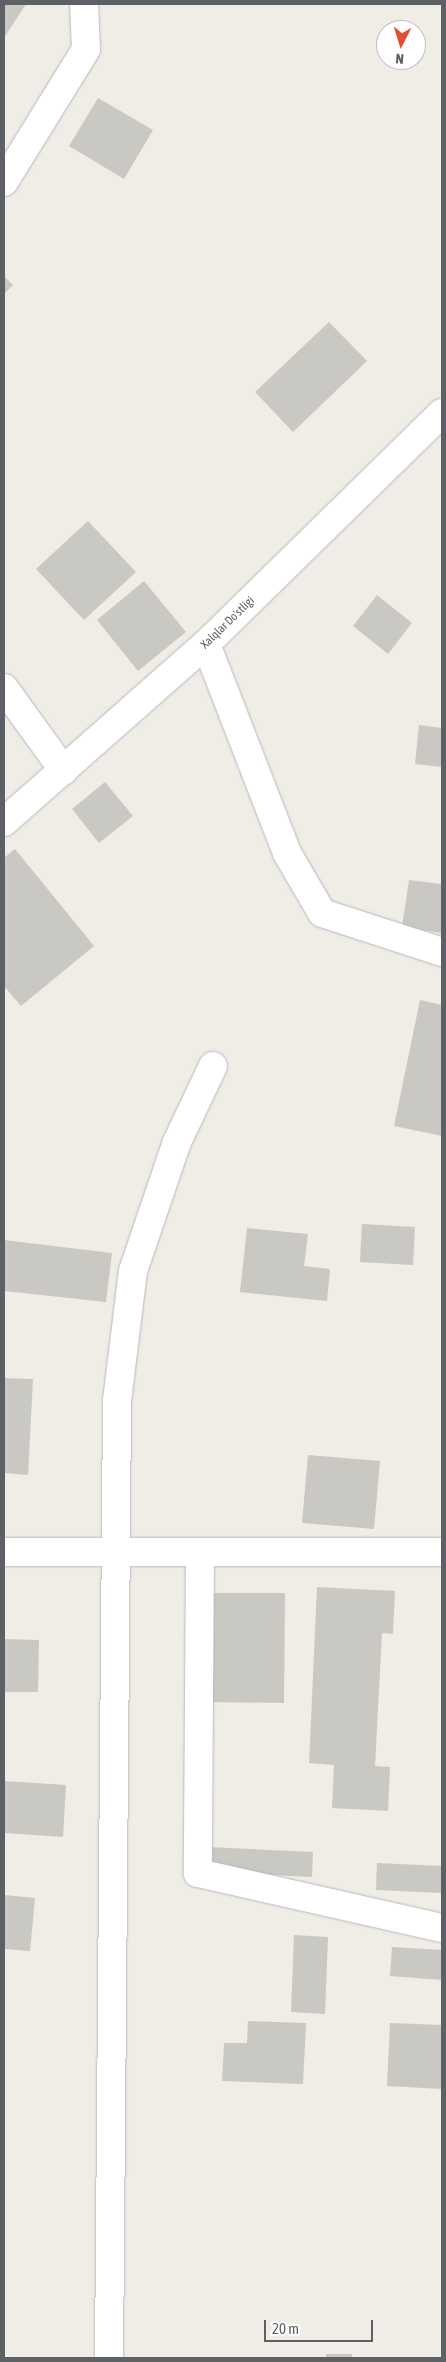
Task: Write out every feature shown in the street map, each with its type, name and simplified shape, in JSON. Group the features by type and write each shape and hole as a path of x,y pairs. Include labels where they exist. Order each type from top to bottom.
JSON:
{"street":[{"path":"4,182 86,50 84,4"},
{"name":"Xalqlar Do'stligi","path":"4,822 206,644 442,413"},
{"path":"206,644 286,853 322,913 442,952"},
{"path":"4,688 64,771"},
{"path":"110,2358 117,1401 133,1271 177,1142 213,1066"},
{"path":"4,1552 442,1552"},
{"path":"200,1553 198,1873 442,1928"}],"building":[{"path":"4,4 26,4 4,38"},
{"path":"98,98 153,130 124,179 69,146"},
{"path":"4,276 13,285 4,294"},
{"path":"329,322 367,361 293,432 255,392"},
{"path":"88,521 136,572 84,620 36,569"},
{"path":"144,581 186,632 138,671 97,620"},
{"path":"377,595 412,623 388,654 353,626"},
{"path":"419,725 442,728 442,767 415,764"},
{"path":"105,782 133,816 99,843 72,809"},
{"path":"15,849 94,946 21,1006 4,986 4,858"},
{"path":"409,880 442,884 442,933 402,927"},
{"path":"420,1000 442,1005 442,1136 394,1126"},
{"path":"362,1224 415,1227 413,1265 360,1262"},
{"path":"247,1228 308,1234 304,1266 330,1269 327,1301 240,1292"},
{"path":"4,1240 112,1253 106,1302 4,1291"},
{"path":"4,1378 33,1379 28,1475 4,1473"},
{"path":"308,1455 380,1461 374,1529 302,1523"},
{"path":"317,1587 395,1591 393,1634 382,1633 375,1766 390,1767 388,1811 332,1808 334,1765 309,1763"},
{"path":"208,1593 285,1593 284,1703 207,1702"},
{"path":"4,1639 39,1640 38,1692 4,1692"},
{"path":"4,1781 66,1785 63,1837 4,1833"},
{"path":"209,1847 313,1852 312,1877 208,1872"},
{"path":"377,1863 442,1866 442,1893 376,1890"},
{"path":"4,1895 35,1898 30,1951 4,1949"},
{"path":"294,1935 328,1937 325,2014 291,2012"},
{"path":"392,1947 442,1950 442,1980 390,1976"},
{"path":"248,2021 306,2023 303,2084 222,2081 224,2043 247,2043"},
{"path":"390,2023 442,2025 442,2089 387,2086"},
{"path":"326,2354 352,2354 352,2358 326,2358"}]}
